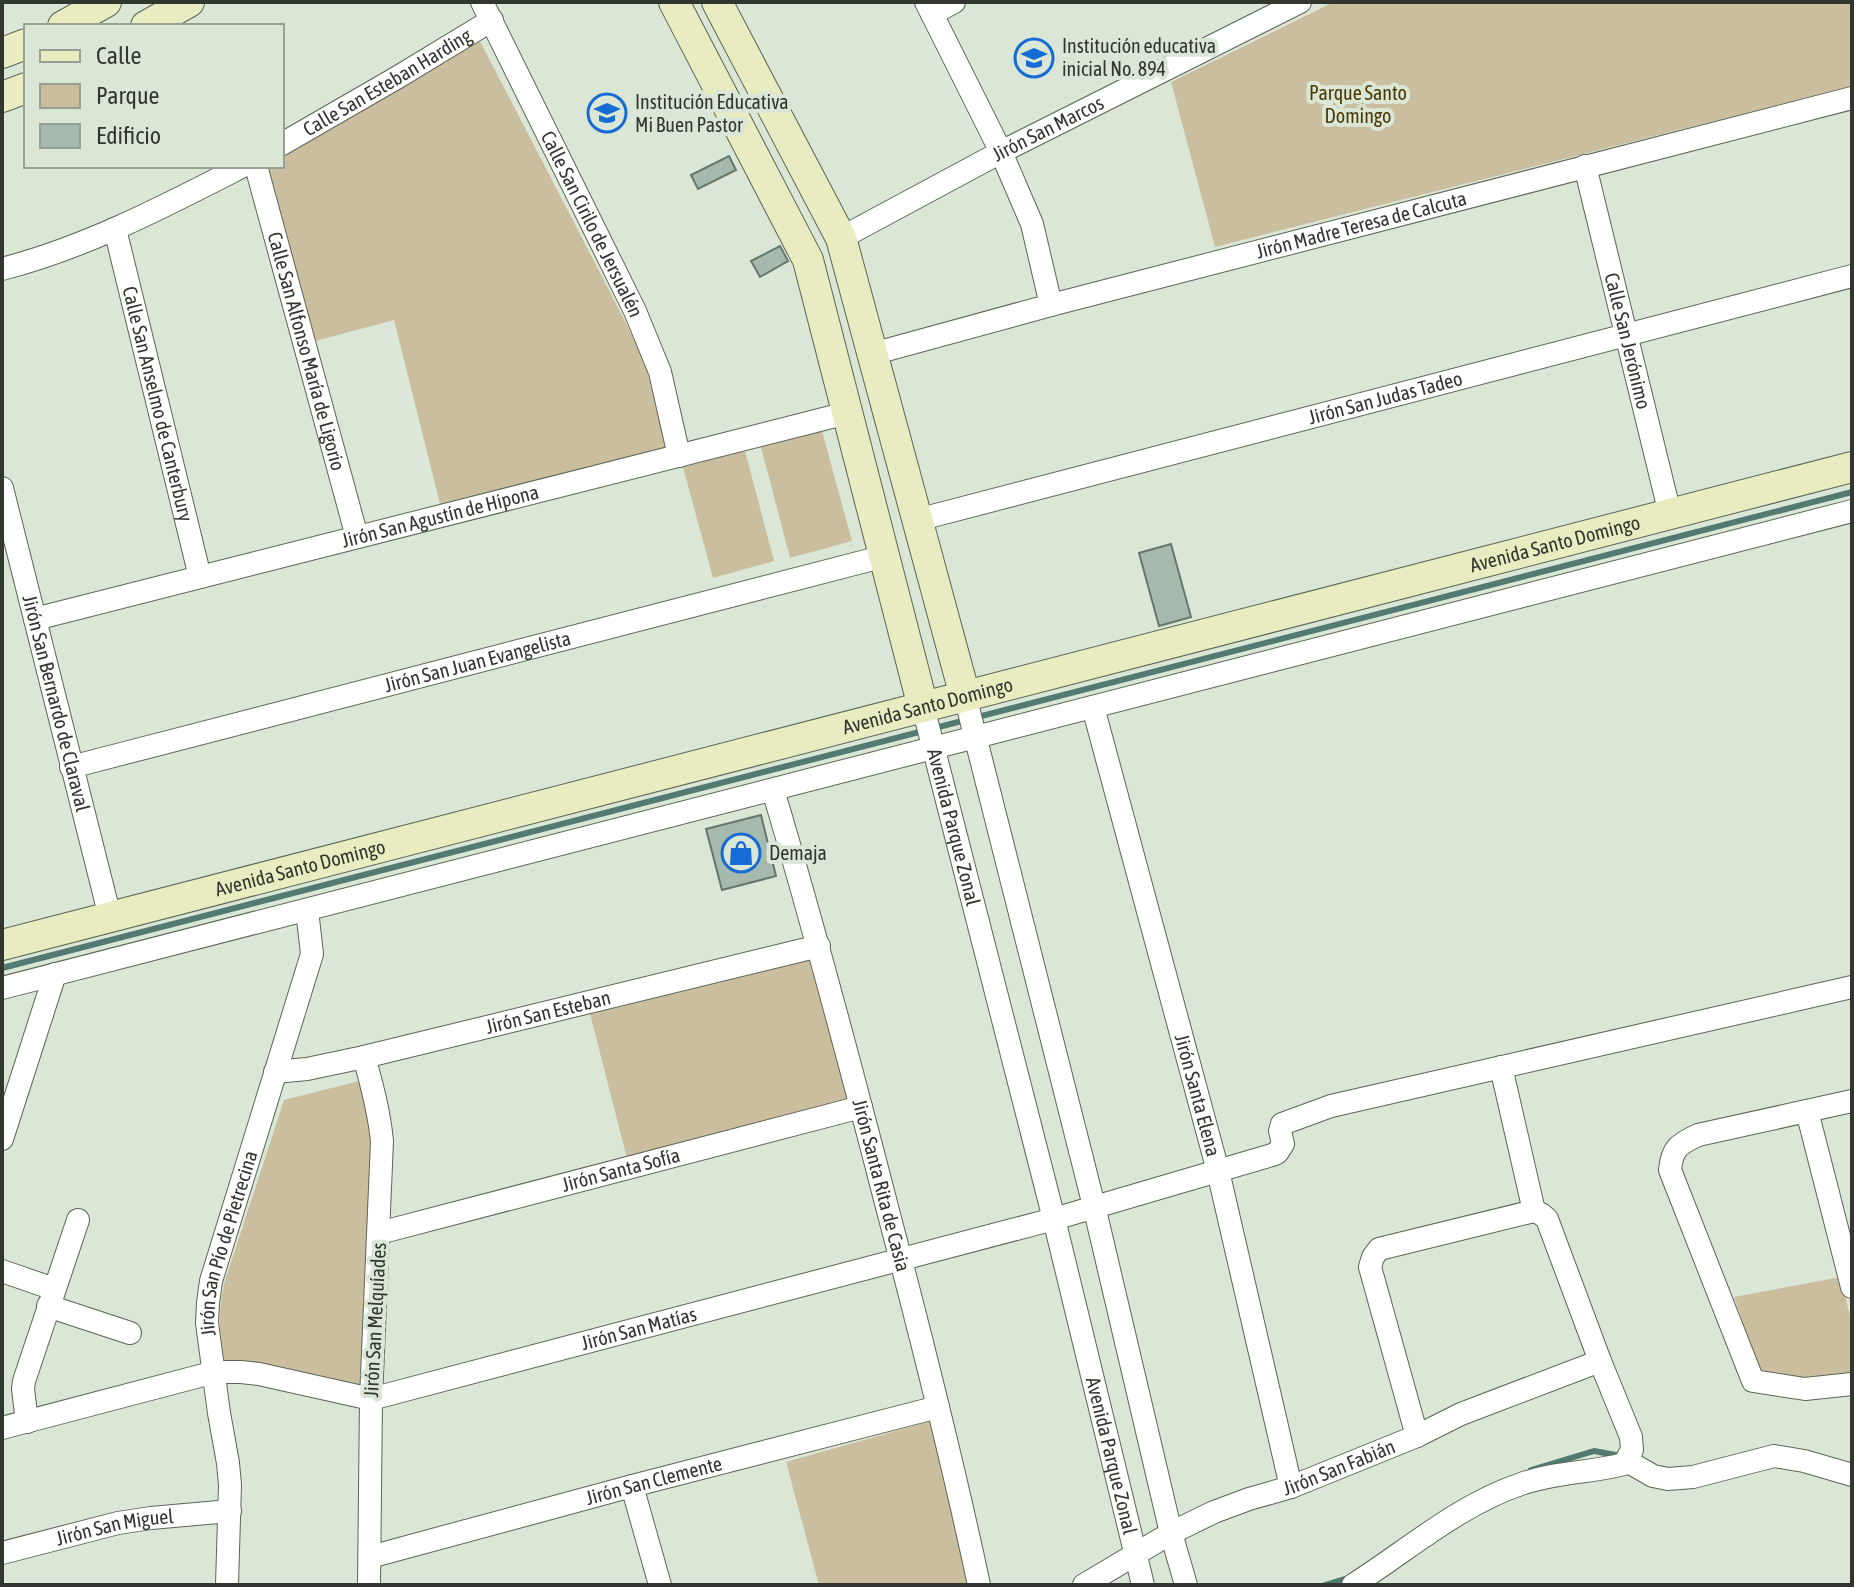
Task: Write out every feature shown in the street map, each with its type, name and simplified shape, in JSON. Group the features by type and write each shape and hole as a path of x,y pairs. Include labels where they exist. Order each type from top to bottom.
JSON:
{"main road":[{"path":"67,24 106,2"},
{"path":"150,24 189,2"},
{"name":"Avenida Parque Zonal","path":"674,2 808,260 923,707"},
{"name":"Avenida Parque Zonal","path":"717,2 841,238 965,696"},
{"path":"2,53 24,45"},
{"name":"Avenida Santo Domingo","path":"2,945 1852,467"}],"street":[{"path":"954,2 929,8 1001,152 1032,224 1051,305"},
{"name":"Jirón San Marcos","path":"841,238 1001,152 1300,2"},
{"name":"Calle San Esteban Harding","path":"284,143 487,11"},
{"name":"Calle San Cirilo de Jersualén","path":"487,11 650,346 660,372 679,456"},
{"name":"Jirón Madre Teresa de Calcuta","path":"872,354 1852,98"},
{"name":"Calle San Jerónimo","path":"1585,166 1670,514"},
{"path":"2,269 115,229 239,168"},
{"name":"Calle San Alfonso María de Ligorio","path":"257,168 357,537"},
{"name":"Calle San Anselmo de Canterbury","path":"115,229 200,577"},
{"name":"Jirón San Judas Tadeo","path":"917,520 1852,276"},
{"name":"Jirón San Agustín de Hipona","path":"35,619 847,413"},
{"name":"Jirón San Bernardo de Claraval","path":"2,488 110,917"},
{"name":"Avenida Santo Domingo","path":"2,988 1852,511"},
{"name":"Jirón San Juan Evangelista","path":"71,767 885,556"},
{"name":"Avenida Parque Zonal","path":"965,696 1186,1585"},
{"name":"Avenida Parque Zonal","path":"923,707 1054,1219 1143,1585"},
{"name":"Jirón Santa Elena","path":"1093,707 1218,1171 1291,1487"},
{"name":"Jirón Santa Rita de Casia","path":"773,790 819,946 901,1259 960,1495 979,1585"},
{"name":"Jirón San Pío de Pietrecina","path":"227,1585 228,1463 207,1323 208,1303 211,1281 312,954 307,910"},
{"name":"Jirón San Esteban","path":"275,1072 364,1057 819,946"},
{"path":"2,1139 55,974"},
{"path":"1534,1211 1501,1067 1852,987"},
{"name":"Jirón San Melquíades","path":"364,1057 377,1105 382,1141 371,1399 369,1585"},
{"name":"Jirón San Matías","path":"2,1428 215,1372 259,1374 371,1399 1054,1219 1218,1171 1272,1155 1281,1149 1282,1124 1298,1117 1331,1106 1501,1067"},
{"path":"1852,1101 1698,1135 1681,1143 1671,1156 1670,1170 1753,1381 1805,1389 1852,1384"},
{"name":"Jirón Santa Sofía","path":"379,1233 861,1107"},
{"path":"1807,1111 1852,1287"},
{"path":"1353,1585 1443,1524 1495,1495 1535,1479 1611,1467 1627,1461 1632,1450 1631,1437 1547,1219 1541,1214 1534,1211 1379,1249 1373,1257 1370,1267 1417,1436"},
{"path":"27,1422 24,1381 78,1220"},
{"path":"2,1271 130,1333"},
{"name":"Jirón San Fabián","path":"1084,1585 1171,1533 1238,1504 1291,1487 1417,1436 1461,1414 1600,1361"},
{"path":"2,1391 24,1398"},
{"name":"Jirón San Clemente","path":"370,1557 938,1407"},
{"path":"1627,1461 1653,1476 1668,1479 1693,1477 1774,1456 1852,1475"},
{"path":"632,1486 660,1585"},
{"name":"Jirón San Miguel","path":"2,1553 118,1523 230,1511"}],"green space":[{"name":"Parque Santo Domingo","path":"1334,2 1852,2 1852,86 1215,247 1171,82"},
{"path":"480,41 646,366 666,447 440,504 394,320 312,342 267,168 284,168 284,156"},
{"path":"822,431 852,541 790,558 761,447"},
{"path":"745,451 774,561 713,578 683,467"},
{"path":"813,959 850,1103 627,1158 590,1014"},
{"path":"363,1080 373,1129 367,1389 263,1364 224,1361 220,1322 224,1284 284,1100"},
{"path":"1841,1277 1852,1325 1852,1377 1784,1378 1760,1371 1734,1297"},
{"path":"931,1421 972,1585 819,1585 786,1462"}],"building":[{"path":"729,156 736,170 698,189 691,175"},
{"path":"780,246 788,261 760,277 751,261"},
{"path":"1171,544 1191,617 1159,626 1139,553"},
{"name":"Demaja","path":"761,815 776,876 722,890 706,829"}],"waterway":[{"path":"2,968 1852,492"},
{"path":"1531,1470 1594,1451 1621,1456"},
{"path":"1325,1585 1348,1578"}],"place":[{"name":"Institución educativa inicial No. 894","path":"1034,58"},
{"name":"Institución Educativa Mi Buen Pastor","path":"607,113"},
{"name":"Demaja","path":"741,853"}]}
